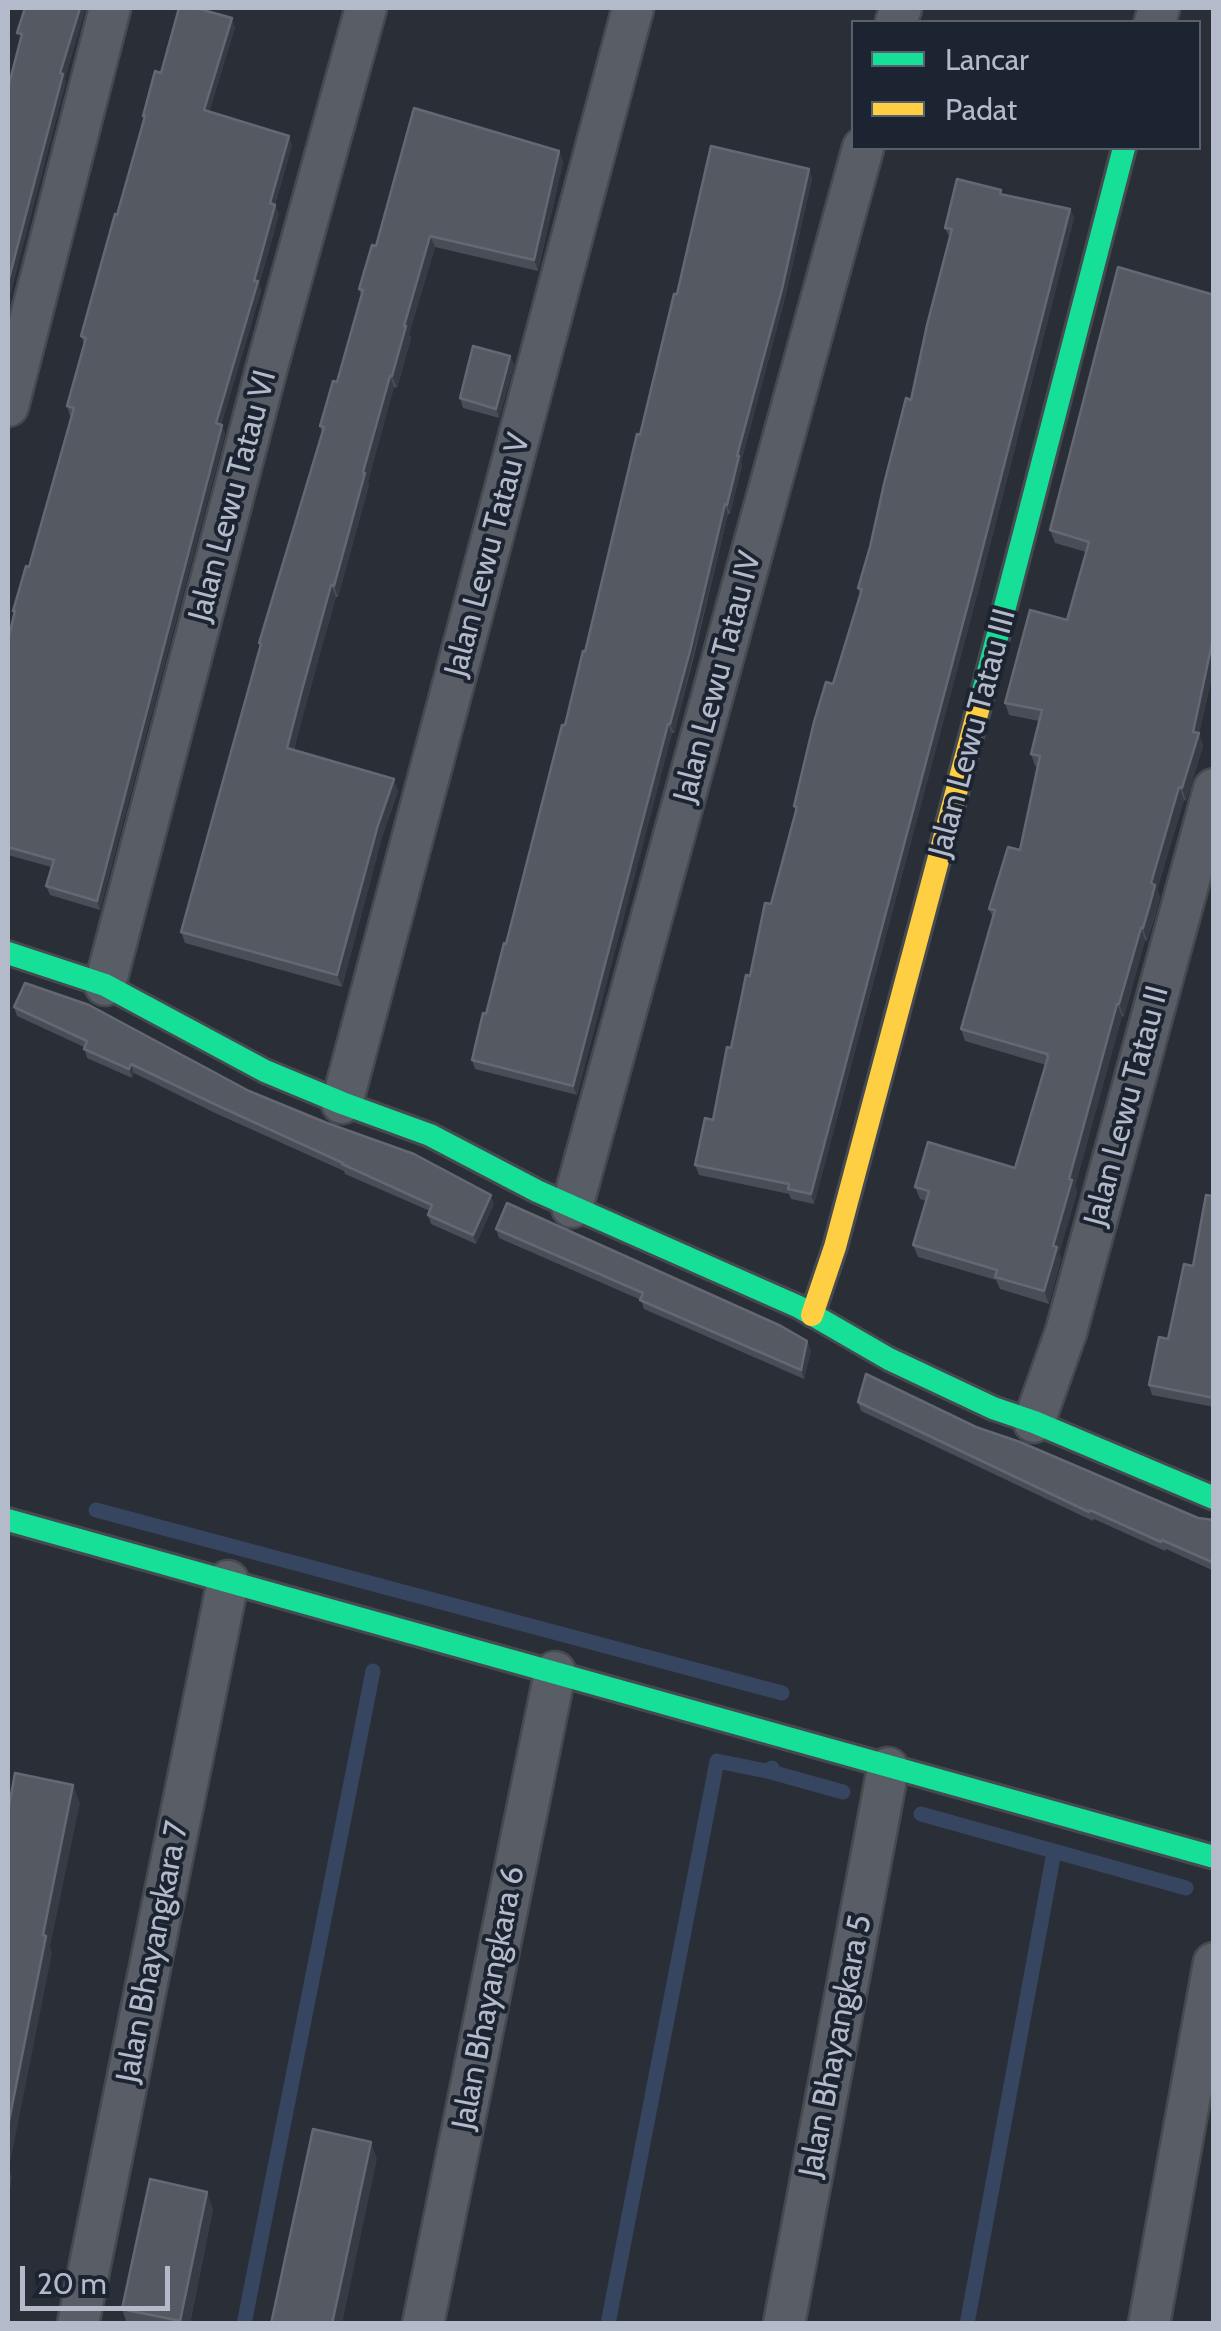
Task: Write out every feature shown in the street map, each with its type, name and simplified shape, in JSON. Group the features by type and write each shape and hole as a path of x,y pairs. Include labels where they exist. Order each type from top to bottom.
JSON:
{"street":[{"path":"8,406 110,8"},
{"name":"Jalan Lewu Tatau VI","path":"105,985 268,363 366,8"},
{"name":"Jalan Lewu Tatau V","path":"342,1103 633,8"},
{"name":"Jalan Lewu Tatau IV","path":"572,1207 861,150"},
{"name":"Jalan Lewu Tatau III","path":"812,1315 835,1247 1123,150"},
{"name":"Jalan Lewu Tatau II","path":"1034,1422 1066,1332 1214,789"},
{"path":"8,953 105,985 265,1071 430,1136 572,1207 812,1315 889,1359 993,1408 1214,1498"},
{"path":"8,1520 1214,1857"},
{"name":"Jalan Bhayangkara 7","path":"78,2324 228,1582"},
{"name":"Jalan Bhayangkara 6","path":"423,2324 555,1672"},
{"name":"Jalan Bhayangkara 5","path":"784,2324 888,1768"},
{"path":"1149,2324 1214,1963"}],"building":[{"path":"25,8 80,8 8,282 8,88"},
{"path":"179,8 196,8 232,18 204,110 289,136 270,203 275,205 254,281 258,281 216,423 222,425 97,901 46,886 54,860 8,847 8,640 13,611 74,408 67,406 86,338 81,336 155,71 161,73"},
{"path":"414,108 559,151 534,260 430,236 302,690 287,748 394,779 337,975 181,932 259,643 324,427 320,426 333,381 337,382 363,290 359,289 372,245 376,246"},
{"path":"711,146 809,169 690,651 573,1086 472,1060 585,652"},
{"path":"957,179 1001,190 1000,194 1070,209 811,1194 788,1189 789,1184 695,1165 705,1118 713,1120 727,1047 731,1048 746,975 750,976 765,903 771,904 797,807 794,806 814,722 826,682 833,684 862,589 858,588 884,484 906,398 911,400 952,229 945,228"},
{"path":"1118,267 1214,295 1214,634 1193,732 1199,733 1182,788 1179,787 1151,883 1155,885 1150,904 1117,1004 1069,1179 1072,1180 1044,1291 995,1277 997,1270 913,1245 929,1191 915,1187 928,1142 1015,1168 1048,1057 961,1029 995,910 989,909 1008,847 1020,850 1040,756 1031,754 1042,710 1005,703 1030,610 1067,620 1089,542 1050,530"},
{"path":"473,346 510,356 496,409 460,398"},
{"path":"25,983 89,1005 249,1091 414,1154 491,1195 473,1235 428,1215 432,1205 131,1064 129,1069 84,1049 87,1041 14,1007"},
{"path":"1214,1189 1214,1398 1149,1385 1159,1337 1168,1339 1184,1264 1193,1266 1206,1195 1212,1196"},
{"path":"507,1203 781,1326 807,1341 801,1370 640,1300 643,1293 496,1229"},
{"path":"866,1374 976,1427 1198,1518 1214,1520 1214,1563 1089,1512 858,1402"},
{"path":"15,1773 73,1785 8,2126 8,1812"},
{"path":"313,2129 371,2142 332,2324 271,2324"},
{"path":"150,2179 207,2192 180,2321 122,2309"}],"waterway":[{"path":"96,1510 782,1693"},
{"path":"244,2324 373,1671"},
{"path":"608,2324 717,1761 771,1772"},
{"path":"772,1768 771,1772 843,1792"},
{"path":"921,1814 1186,1888"},
{"path":"967,2324 1054,1852"}],"traffic: fast":[{"path":"980,703 1123,150"},
{"path":"8,953 105,985 265,1071 430,1135 537,1191 799,1307 889,1359 993,1408 1214,1498"},
{"path":"8,1520 1214,1857"}],"traffic: slow":[{"path":"812,1315 835,1247 980,703"}]}
